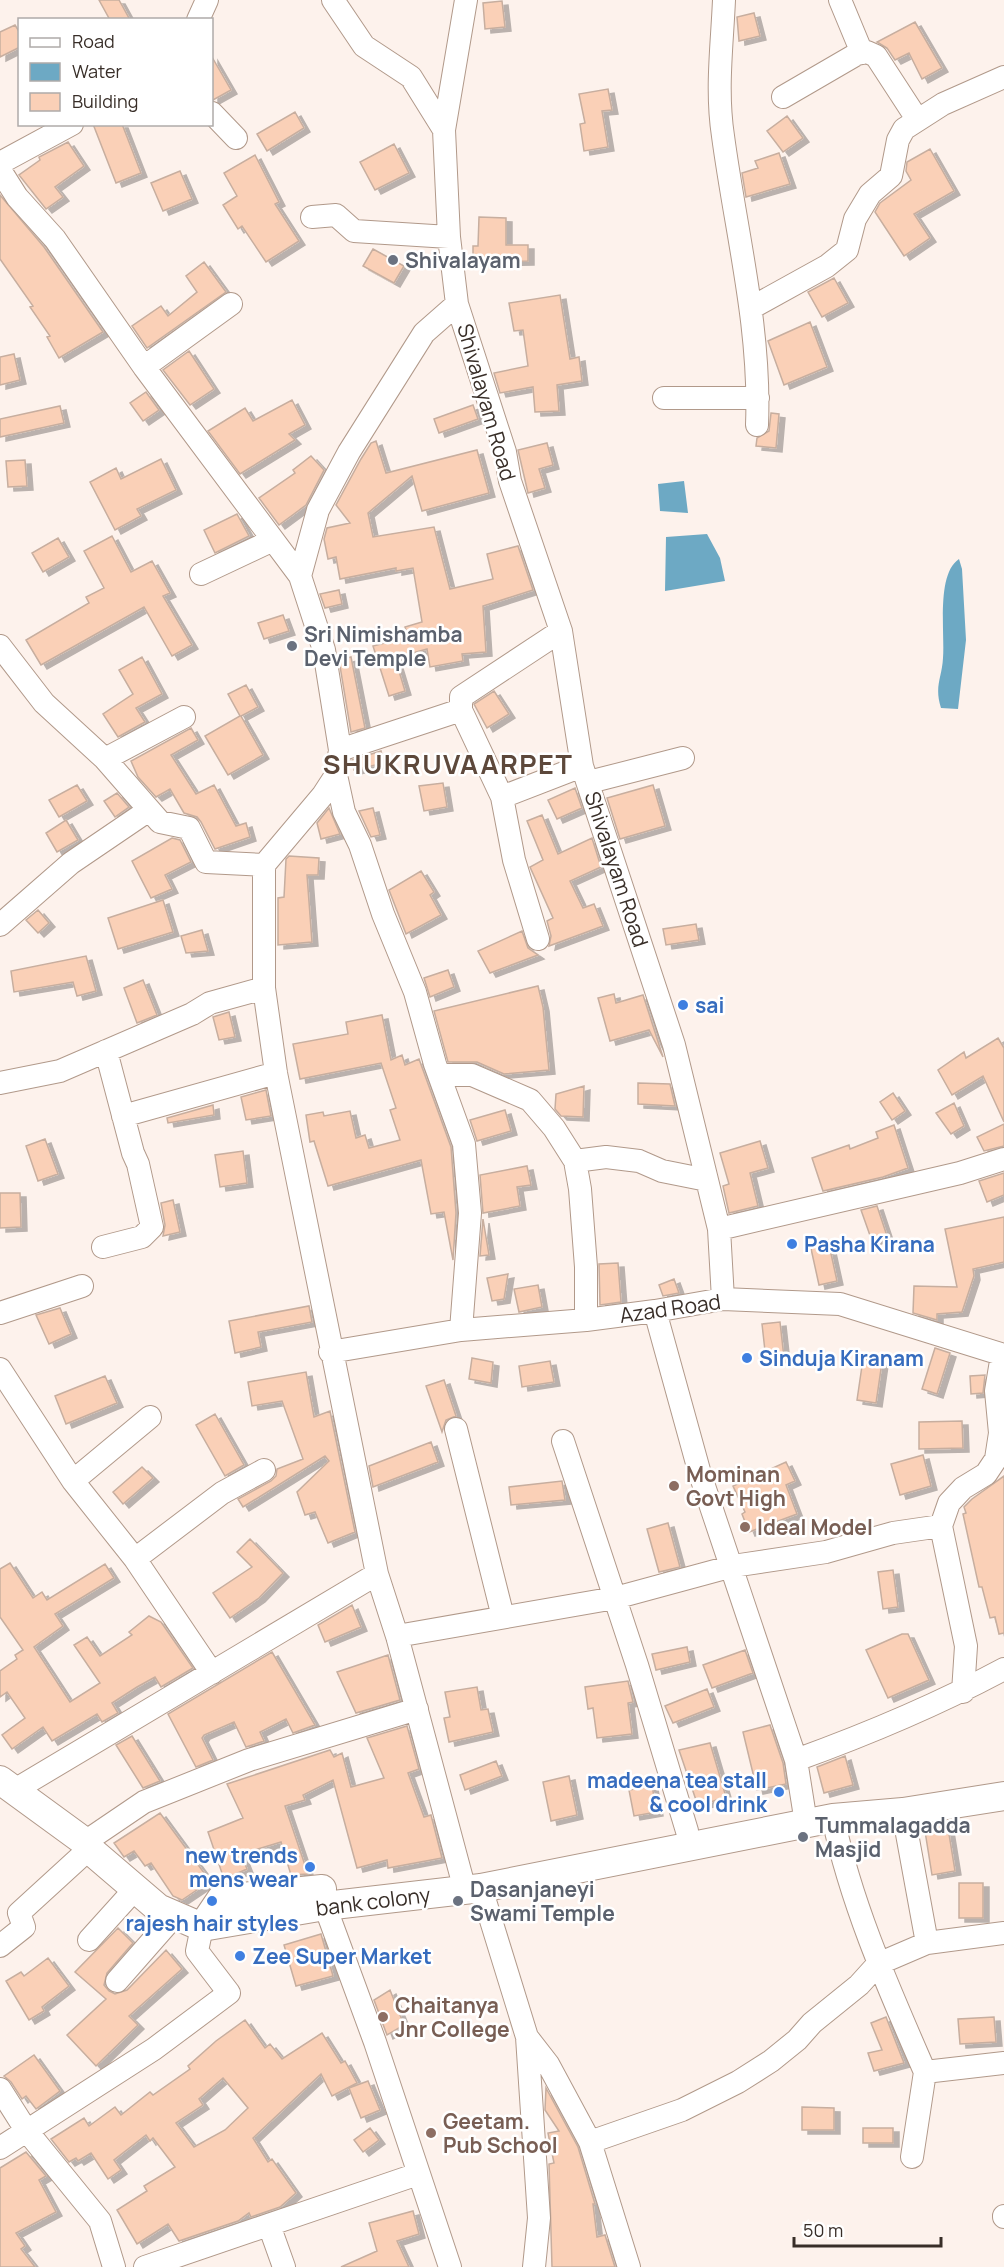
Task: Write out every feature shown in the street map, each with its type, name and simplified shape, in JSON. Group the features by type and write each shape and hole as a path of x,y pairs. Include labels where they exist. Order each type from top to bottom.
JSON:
{"main road":[{"path":"4,1790 87,1846 158,1908 202,1927 221,1899 470,1884 687,1831 805,1817 1004,1776"},
{"name":"bank colony","path":"202,1927 470,1884 805,1817 833,1818 903,1812 1004,1796"}],"street":[{"path":"199,18 207,0"},
{"path":"333,0 364,46 411,77 444,130"},
{"name":"Shivalayam Road","path":"466,0 444,130 449,237 458,304 504,452 510,481 561,631 586,774 674,1045 719,1229 723,1299"},
{"path":"724,0 718,77 722,135 751,308 758,398 757,425"},
{"path":"840,0 862,53"},
{"path":"783,97 862,53 876,56 917,119"},
{"path":"751,308 827,266 848,250 855,219 870,194 891,176 898,140 904,129 943,104 1004,77"},
{"path":"213,114 236,138"},
{"path":"0,163 68,126"},
{"path":"0,170 16,197 55,239 144,367 271,541 300,576 324,651 340,750 336,775 344,812 360,845 383,914 415,992 439,1075 464,1144 469,1202 461,1330"},
{"path":"312,217 336,215 354,231 449,237"},
{"path":"144,367 231,304"},
{"path":"300,576 318,510 350,452 424,333 458,304"},
{"path":"664,398 758,398"},
{"path":"201,574 271,541"},
{"path":"538,939 514,860 502,797 461,710 461,697 561,631"},
{"path":"0,646 44,703 105,759 160,822 189,828 206,862 264,865"},
{"path":"340,750 461,710"},
{"path":"105,759 184,717"},
{"path":"502,797 586,774 683,758"},
{"path":"336,775 264,865 264,988 276,1074 330,1352 377,1574 470,1884 527,2037 538,2208 534,2267"},
{"path":"0,925 71,863 149,810"},
{"path":"0,1083 60,1071 192,1014 210,1003 264,988"},
{"path":"103,1247 142,1237 152,1227 138,1164 105,1051"},
{"path":"123,1116 276,1074"},
{"path":"439,1075 472,1075 530,1100 554,1128 575,1161 580,1189 586,1267 586,1320"},
{"path":"575,1161 606,1157 639,1161 662,1171 707,1180"},
{"path":"719,1229 960,1173 1004,1159"},
{"path":"0,1313 81,1286"},
{"name":"Azad Road","path":"330,1352 461,1330 586,1320 723,1299 840,1304 888,1317 1003,1355"},
{"path":"655,1311 700,1474 733,1566 796,1760 805,1817"},
{"path":"963,1692 966,1646 941,1526 949,1503 963,1488 986,1474 996,1459 1000,1433 996,1391 1003,1355"},
{"path":"0,1370 73,1480 135,1559 212,1673"},
{"path":"73,1480 150,1417"},
{"path":"456,1429 503,1617"},
{"path":"563,1442 615,1598 687,1831"},
{"path":"135,1559 222,1493 264,1470"},
{"path":"397,1636 615,1598 733,1566 826,1552 893,1533 941,1526"},
{"path":"4,1790 212,1673 377,1574"},
{"path":"796,1760 875,1731 963,1692 1004,1669"},
{"path":"0,1946 24,1927 19,1913 87,1846 144,1802 249,1760 417,1709"},
{"path":"903,1812 927,1943"},
{"path":"833,1818 844,1867 878,1964 925,2072 912,2157"},
{"path":"89,1940 135,1889"},
{"path":"325,1906 375,2042 450,2267"},
{"path":"117,1981 175,1915"},
{"path":"0,2148 154,2049 229,1993 197,1951 202,1927"},
{"path":"590,2142 682,2110 738,2082 771,2061 797,2040 812,2024 860,1985 878,1964 927,1943 1004,1933"},
{"path":"527,2037 548,2064 590,2142 629,2267"},
{"path":"925,2072 1004,2063"},
{"path":"0,2089 26,2130 100,2221 114,2267"},
{"path":"145,2267 418,2174"},
{"path":"269,2225 284,2267"}],"water":[{"path":"684,481 688,513 660,511 658,484"},
{"path":"707,534 720,558 725,581 665,591 666,537"},
{"path":"959,559 962,569 966,640 958,709 941,708 938,688 943,658 944,590 947,577"}],"building":[{"path":"99,0 119,0 129,18 109,18"},
{"path":"502,1 505,27 485,29 483,3"},
{"path":"754,13 760,36 739,41 737,17"},
{"path":"915,22 942,68 922,79 909,53 895,60 887,48 877,42"},
{"path":"15,25 18,30 18,48 0,57 0,32"},
{"path":"213,59 231,90 213,100"},
{"path":"608,89 612,110 602,111 608,147 584,151 580,124 585,123 579,94"},
{"path":"295,112 304,128 267,151 257,134"},
{"path":"787,116 803,138 783,152 767,131"},
{"path":"94,126 123,126 141,173 116,183"},
{"path":"68,142 84,166 55,187 63,197 46,209 19,175 40,160 39,157"},
{"path":"394,144 409,173 375,190 360,162"},
{"path":"930,149 954,191 914,214 930,238 904,256 875,212 880,203 911,180 906,171 907,162"},
{"path":"779,153 790,184 746,197 742,173 758,168 755,161"},
{"path":"255,155 279,202 275,204 299,241 266,262 242,226 238,229 223,205 237,196 224,173"},
{"path":"180,171 192,199 163,211 151,183"},
{"path":"0,195 44,247 103,332 59,358 47,337 50,336 30,307 33,306 0,259"},
{"path":"479,217 506,218 506,245 528,245 528,261 473,262 473,246 478,246"},
{"path":"373,249 404,266 394,283 363,266"},
{"path":"204,262 226,292 147,348 132,326 161,306 168,316 197,292 186,276"},
{"path":"834,278 848,303 822,317 808,292"},
{"path":"560,295 570,359 579,357 582,381 557,385 559,411 535,412 533,387 500,393 494,373 528,366 523,330 514,331 509,303"},
{"path":"810,322 827,367 784,385 768,341"},
{"path":"189,351 214,389 190,405 163,370"},
{"path":"14,354 20,380 0,385 0,357"},
{"path":"146,392 159,410 143,421 130,403"},
{"path":"292,400 305,425 289,434 295,440 240,474 208,431 245,408 253,421"},
{"path":"473,405 478,419 439,433 434,419"},
{"path":"60,406 64,423 0,437 0,419"},
{"path":"771,413 779,414 776,448 756,446 757,438 769,431"},
{"path":"376,441 386,473 477,450 489,493 422,511 412,476 368,513 373,537 434,527 450,589 493,579 487,554 518,546 533,590 483,606 486,652 462,654 463,661 430,667 427,649 395,658 405,691 389,696 373,646 408,637 405,627 422,622 413,568 396,571 396,568 340,579 336,557 328,559 324,539 327,528 350,523 336,505 371,443"},
{"path":"547,443 553,465 539,469 545,488 528,493 518,450"},
{"path":"311,456 324,470 306,505 279,525 259,498 295,473 293,470"},
{"path":"161,459 176,490 137,509 141,516 115,530 90,482 116,468 121,479"},
{"path":"25,460 27,486 8,487 6,461"},
{"path":"237,514 249,536 215,553 204,530"},
{"path":"112,536 131,572 152,561 170,593 163,596 192,645 172,656 144,607 41,665 26,640 89,603 86,597 104,588 84,551"},
{"path":"58,538 69,557 43,572 32,553"},
{"path":"339,590 342,604 325,608 320,594"},
{"path":"283,615 289,631 264,639 258,623"},
{"path":"142,657 162,694 136,708 145,722 118,737 103,714 133,694 119,670"},
{"path":"351,657 365,728 351,732 339,660"},
{"path":"246,685 258,707 241,716 263,755 228,775 205,736 240,716 228,694"},
{"path":"494,691 509,714 487,728 474,704"},
{"path":"191,728 198,740 171,755 196,794 214,785 236,826 246,823 250,837 215,849 201,822 197,817 184,813 170,789 156,797 138,777 131,761"},
{"path":"381,751 384,763 354,770 352,760"},
{"path":"443,783 447,807 424,811 419,786"},
{"path":"77,785 87,801 59,817 49,800"},
{"path":"653,785 665,826 620,839 607,798"},
{"path":"575,788 582,808 557,819 548,800"},
{"path":"117,793 129,807 115,817 104,801"},
{"path":"329,808 340,834 321,839 317,823"},
{"path":"373,808 380,835 371,837 359,811"},
{"path":"542,815 558,854 592,838 601,867 570,881 583,908 594,904 603,926 549,946 551,936 547,921 553,918 530,867 543,860 527,821"},
{"path":"66,820 78,840 57,852 46,833"},
{"path":"172,838 180,840 191,862 165,875 172,889 151,898 132,861"},
{"path":"289,856 319,858 318,875 307,875 312,942 278,945 278,898 284,897 286,859"},
{"path":"421,871 434,892 430,895 441,915 406,934 389,890"},
{"path":"163,900 173,932 118,949 108,918"},
{"path":"38,910 49,923 38,933 26,920"},
{"path":"696,924 699,940 666,945 663,929"},
{"path":"202,930 208,951 186,953 181,936"},
{"path":"522,931 528,948 538,955 490,973 478,951"},
{"path":"86,956 96,991 77,996 73,982 14,992 11,971"},
{"path":"448,970 454,987 430,997 424,978"},
{"path":"143,980 157,1015 137,1023 124,988"},
{"path":"538,986 543,1007 549,1070 504,1074 477,1062 448,1062 434,1011"},
{"path":"614,994 616,1003 643,995 663,1057 649,1030 610,1041 598,998"},
{"path":"229,1012 235,1037 219,1040 213,1017"},
{"path":"382,1015 391,1060 402,1055 405,1065 419,1059 451,1147 456,1213 453,1260 444,1212 431,1214 421,1160 328,1186 314,1141 310,1142 306,1115 323,1112 324,1116 350,1111 356,1138 365,1135 369,1148 400,1140 390,1110 396,1108 381,1063 300,1079 293,1044 348,1034 346,1022"},
{"path":"998,1038 1004,1048 1004,1122 983,1076 952,1095 938,1070 964,1052 966,1058"},
{"path":"638,1083 670,1084 675,1106 638,1104"},
{"path":"584,1086 583,1117 561,1116 555,1109 556,1094"},
{"path":"266,1090 271,1116 246,1120 241,1097"},
{"path":"893,1093 905,1111 892,1120 880,1102"},
{"path":"954,1103 964,1126 951,1134 936,1113"},
{"path":"213,1105 214,1115 168,1123 167,1118"},
{"path":"505,1110 511,1131 477,1141 470,1120"},
{"path":"1004,1124 1004,1146 984,1151 977,1137"},
{"path":"894,1125 908,1168 883,1177 823,1191 812,1158 849,1145 850,1149 878,1138 876,1132"},
{"path":"45,1139 58,1174 38,1181 26,1146"},
{"path":"760,1141 768,1168 750,1173 758,1206 729,1213 723,1186 729,1184 720,1153"},
{"path":"243,1151 247,1183 220,1187 215,1155"},
{"path":"527,1166 531,1185 517,1187 520,1206 483,1213 480,1175"},
{"path":"1004,1173 1004,1195 987,1202 979,1181"},
{"path":"0,1193 20,1193 21,1227 0,1228"},
{"path":"173,1200 180,1232 163,1236 165,1225 161,1203"},
{"path":"877,1206 887,1236 872,1241 861,1210"},
{"path":"1004,1217 1004,1262 973,1269 974,1276 962,1312 937,1314 937,1320 913,1313 914,1286 957,1287 945,1229"},
{"path":"483,1219 489,1255 480,1256"},
{"path":"828,1240 837,1281 819,1285 810,1244"},
{"path":"618,1263 621,1302 600,1305 599,1264"},
{"path":"508,1274 504,1299 492,1301 487,1278"},
{"path":"674,1279 679,1293 663,1296 659,1285"},
{"path":"538,1285 542,1307 519,1312 514,1289"},
{"path":"309,1306 312,1322 258,1332 261,1347 235,1353 229,1321"},
{"path":"60,1308 71,1334 49,1344 36,1315"},
{"path":"780,1322 784,1358 766,1360 762,1324"},
{"path":"935,1348 950,1353 937,1394 922,1389"},
{"path":"472,1358 493,1362 491,1383 469,1379"},
{"path":"863,1359 882,1362 876,1403 857,1400"},
{"path":"550,1361 554,1382 522,1387 519,1366"},
{"path":"306,1372 314,1417 330,1411 355,1532 328,1543 315,1512 305,1515 297,1492 329,1461 325,1456 243,1507 238,1499 271,1481 276,1476 277,1469 303,1459 282,1401 252,1406 248,1382"},
{"path":"985,1375 983,1393 971,1394 970,1376"},
{"path":"105,1376 117,1403 66,1424 55,1396"},
{"path":"444,1380 456,1416 446,1420 442,1432 426,1386"},
{"path":"215,1414 244,1465 225,1476 196,1425"},
{"path":"962,1421 963,1448 919,1449 919,1422"},
{"path":"431,1442 438,1462 373,1487 369,1466"},
{"path":"923,1455 931,1486 900,1495 891,1464"},
{"path":"786,1462 795,1481 786,1485 797,1514 749,1532 742,1514 745,1512 733,1486"},
{"path":"142,1467 153,1478 123,1504 113,1492"},
{"path":"1004,1476 1004,1633 999,1634 995,1617 990,1618 982,1587 979,1587 963,1514 966,1513 964,1507 972,1499"},
{"path":"562,1481 565,1500 511,1505 509,1487"},
{"path":"668,1523 680,1567 659,1572 647,1529"},
{"path":"250,1539 283,1573 259,1598 230,1618 213,1593 252,1567 237,1552"},
{"path":"10,1563 33,1598 42,1592 47,1600 105,1564 114,1578 55,1614 63,1626 34,1647 70,1702 100,1683 74,1645 87,1637 100,1656 132,1635 129,1632 149,1616 161,1622 193,1668 161,1687 155,1677 137,1687 112,1703 118,1713 102,1722 97,1714 52,1741 43,1727 12,1749 2,1735 25,1718 7,1692 0,1697 0,1671 17,1659 15,1655 23,1650 0,1617 0,1569"},
{"path":"893,1570 898,1607 883,1609 878,1572"},
{"path":"352,1605 361,1627 325,1642 318,1625"},
{"path":"902,1634 908,1634 929,1680 888,1698 866,1650"},
{"path":"687,1647 690,1662 656,1670 652,1654"},
{"path":"745,1650 753,1673 712,1688 703,1665"},
{"path":"272,1652 315,1725 293,1733 286,1719 260,1732 264,1741 246,1747 234,1722 204,1735 202,1738 213,1760 196,1767 168,1714"},
{"path":"388,1655 400,1700 356,1713 337,1672"},
{"path":"628,1681 633,1702 628,1703 632,1734 597,1738 593,1708 588,1709 585,1687"},
{"path":"477,1687 481,1710 488,1709 493,1732 449,1742 444,1718 450,1717 445,1692"},
{"path":"707,1689 714,1707 673,1723 665,1706"},
{"path":"770,1725 783,1763 786,1784 757,1790 743,1732"},
{"path":"407,1726 419,1769 408,1773 424,1817 431,1815 442,1858 388,1868 387,1860 357,1868 333,1780 303,1795 305,1800 285,1806 308,1874 291,1875 281,1842 241,1854 247,1869 224,1879 208,1832 243,1818 227,1784 330,1750 334,1757 342,1753 351,1787 384,1778 367,1738"},
{"path":"132,1736 160,1781 143,1788 116,1745"},
{"path":"710,1743 726,1797 698,1806 679,1750"},
{"path":"845,1756 853,1785 824,1793 817,1767"},
{"path":"496,1761 502,1776 465,1790 460,1775"},
{"path":"569,1776 577,1815 551,1821 543,1782"},
{"path":"652,1786 657,1812 634,1816 629,1790"},
{"path":"160,1813 210,1881 182,1900 173,1896 151,1863 145,1866 134,1851 124,1857 114,1843"},
{"path":"947,1822 955,1871 932,1875 924,1825"},
{"path":"959,1883 983,1883 983,1918 959,1918"},
{"path":"118,1928 133,1943 107,1973 104,1985 109,1991 115,1994 127,1990 166,1950 182,1969 129,2016 138,2025 96,2066 67,2035 106,1999 75,1972"},
{"path":"321,1934 333,1976 296,1986 284,1945"},
{"path":"48,1958 69,1986 42,2007 44,2011 29,2020 6,1981 21,1972 24,1976"},
{"name":"Chaitanya Jnr College","path":"390,1990 404,2025 387,2035 374,2000"},
{"path":"886,2017 904,2063 874,2071 868,2053 882,2050 871,2023"},
{"path":"994,2017 996,2042 960,2044 958,2019"},
{"path":"245,2020 265,2048 270,2044 282,2059 322,2033 341,2063 345,2061 357,2083 332,2096 321,2074 253,2138 268,2162 272,2159 296,2193 280,2207 251,2217 249,2213 238,2221 179,2241 168,2224 137,2244 117,2210 147,2191 144,2186 175,2167 153,2138 150,2141 146,2135 114,2160 121,2170 108,2179 91,2153 78,2161 76,2158 69,2162 51,2139 84,2118 89,2126 115,2107 121,2115 150,2092 153,2095 190,2069 188,2066 216,2041","holes":["223,2078 248,2108 225,2130 194,2147 176,2123 203,2105 199,2099"]},
{"path":"34,2055 60,2091 36,2109 26,2096 22,2099 11,2082 4,2076"},
{"path":"368,2081 380,2110 361,2118 349,2088"},
{"path":"546,2088 578,2147 595,2204 593,2204 597,2237 605,2235 615,2267 552,2267 549,2164 554,2163 548,2133 559,2131 545,2110"},
{"path":"802,2107 834,2108 834,2130 802,2130"},
{"path":"370,2128 379,2140 363,2152 354,2140"},
{"path":"863,2128 893,2128 893,2143 863,2143"},
{"path":"26,2152 46,2176 39,2180 56,2212 16,2233 25,2246 21,2249 35,2267 0,2267 0,2168"},
{"path":"413,2211 419,2234 397,2241 409,2267 341,2267 377,2251 369,2223"}],"place":[{"name":"Shivalayam","path":"393,260"},
{"name":"Sri Nimishamba Devi Temple","path":"292,646"},
{"name":"sai","path":"683,1005"},
{"name":"Pasha Kirana","path":"792,1244"},
{"name":"Sinduja Kiranam","path":"747,1358"},
{"name":"Mominan Govt High","path":"674,1486"},
{"name":"Ideal Model","path":"745,1527"},
{"name":"madeena tea stall & cool drink","path":"779,1792"},
{"name":"Tummalagadda Masjid","path":"803,1837"},
{"name":"new trends mens wear","path":"310,1867"},
{"name":"rajesh hair styles","path":"212,1901"},
{"name":"Dasanjaneyi Swami Temple","path":"458,1901"},
{"name":"Zee Super Market","path":"240,1956"},
{"name":"Chaitanya Jnr College","path":"383,2017"},
{"name":"Geetam. Pub School","path":"431,2133"}],"district":[{"name":"SHUKRUVAARPET","path":"448,763"}]}
